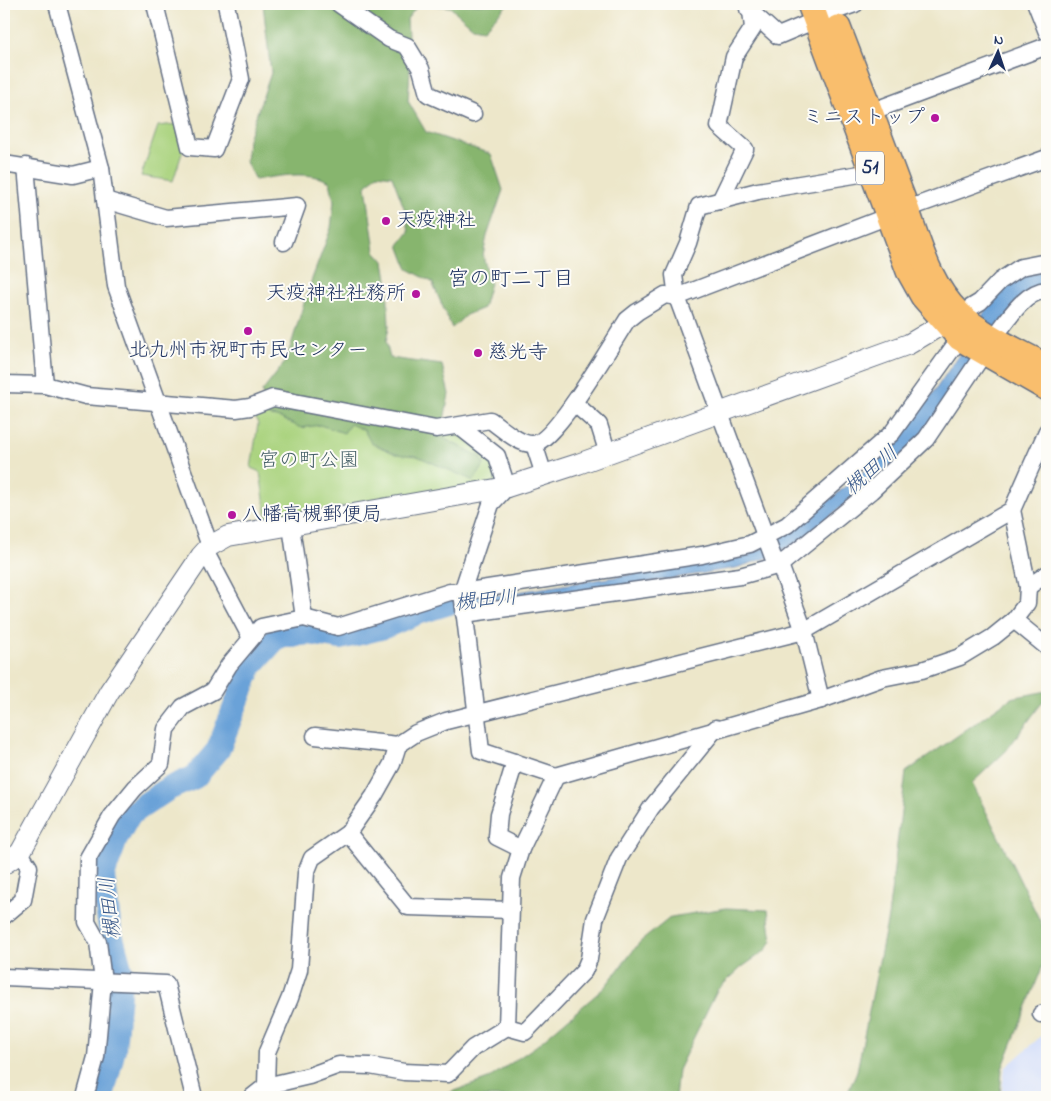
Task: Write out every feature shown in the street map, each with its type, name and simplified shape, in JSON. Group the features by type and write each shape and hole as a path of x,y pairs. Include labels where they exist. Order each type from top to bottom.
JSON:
{"main road":[{"name":"51","path":"822,10 870,112 898,212 909,271 923,296 973,335 1047,388"},
{"name":"51","path":"822,10 872,172 898,212"},
{"name":"51","path":"973,335 1047,367"}],"street":[{"path":"57,4 101,168 116,286 159,403 208,548 251,638"},
{"path":"155,4 190,147 214,149 241,79 226,4"},
{"path":"339,4 389,39 407,46 422,69 428,94 473,114"},
{"path":"747,7 778,36 822,10 855,4"},
{"path":"1036,4 1047,32"},
{"path":"720,201 745,149 719,126 734,57 752,28 747,7"},
{"path":"870,112 1047,46"},
{"path":"4,384 45,385 86,396 236,409 250,407 274,398 436,429 460,427 470,422 490,420 526,444 534,444 541,442 574,402 627,320 665,295 677,297 898,212 1047,158"},
{"path":"4,164 73,174 101,168"},
{"path":"26,166 45,385"},
{"path":"821,700 804,632 677,297 674,275 688,243 699,206 758,191 872,172"},
{"path":"105,200 166,218 297,206 284,242"},
{"path":"464,612 740,576 772,549 871,491 926,438 973,335 980,302 1000,281 1021,268 1047,262"},
{"path":"4,916 23,900 29,867 12,859 108,692 208,548 228,536 507,487 608,454 909,344 973,335 1009,318 1028,297 1042,290 1047,290"},
{"path":"772,549 787,525 892,433 973,335"},
{"path":"574,402 599,425 608,454"},
{"path":"460,427 497,456 507,487"},
{"path":"507,487 492,504 462,592 481,751 556,776 716,728 821,700 882,678 922,670 960,657 993,637 1014,620 1027,603 1028,587 1012,510 1047,431"},
{"path":"534,444 544,475"},
{"path":"315,736 398,745 429,727 804,632 1012,510"},
{"path":"291,526 304,618"},
{"path":"85,1097 115,981 87,922 88,858 112,816 135,788 161,764 166,729 184,707 213,691 229,665 261,627 304,618 338,627 441,594 702,555 750,544 772,549"},
{"path":"1028,587 1047,574"},
{"path":"1014,620 1047,647"},
{"path":"252,1097 266,1086 309,1076 339,1065 370,1066 404,1072 448,1074 473,1048 507,1027 525,1032 584,971 589,959 595,919 619,858 650,808 716,728"},
{"path":"266,1086 266,1052 290,998 299,970 306,873 312,858 348,833 374,796 392,764 398,745"},
{"path":"515,762 499,814 497,837 521,849"},
{"path":"507,1027 512,878 521,849 556,776"},
{"path":"348,833 408,907 512,910"},
{"path":"4,977 166,984 194,1097"}],"shaded area":[{"path":"1047,1031 1047,1097 1001,1097 1005,1068"}],"green space":[{"path":"263,4 378,4 382,7 387,4 419,4 407,19 410,70 408,101 426,132 491,154 503,190 487,236 483,256 490,283 483,308 466,315 452,328 432,282 408,269 399,245 409,232 406,213 392,176 377,174 366,186 375,251 384,261 387,279 389,327 386,342 390,358 442,365 449,394 441,437 481,457 484,465 474,481 417,456 396,454 371,443 364,430 350,424 344,433 320,425 301,428 280,418 267,415 262,392 286,361 309,287 331,228 334,201 330,182 322,178 293,175 255,180 246,162 248,139 271,73"},
{"path":"419,4 508,4 484,29 473,27 450,7"},
{"path":"177,124 183,150 173,181 141,176 158,126"},
{"name":"宮の町公園","path":"274,404 458,433 494,462 500,482 267,519 260,472 251,468 258,424 253,411"},
{"path":"1047,691 1047,696 1006,751 972,783 1047,935 1047,955 1002,1069 1000,1097 846,1097 857,1071 888,917 906,772 1011,698"},
{"path":"726,908 768,910 772,941 765,951 742,967 717,990 678,1070 675,1097 438,1097 488,1079 536,1046 604,988 640,942 671,917"}],"water":[{"path":"1047,271 1047,286 1036,288 913,445 865,488 799,541 767,558 736,568 488,608 473,607 470,603 504,594 745,557 775,542 798,526 894,446 917,417 971,337 986,309 1003,289 1022,276"}],"waterway":[{"name":"槻田川","path":"102,1097 114,1049 121,971 110,930 103,876 116,839 129,815 168,789 195,777 218,750 251,666 277,637 308,633 340,638 384,627 417,613 452,602 488,602"}],"place":[{"name":"ミニストップ","path":"935,118"},
{"name":"天疫神社","path":"386,221"},
{"name":"天疫神社社務所","path":"416,294"},
{"name":"北九州市祝町市民センター","path":"248,331"},
{"name":"慈光寺","path":"478,353"},
{"name":"八幡高槻郵便局","path":"232,515"}],"district":[{"name":"宮の町二丁目","path":"511,280"}]}
